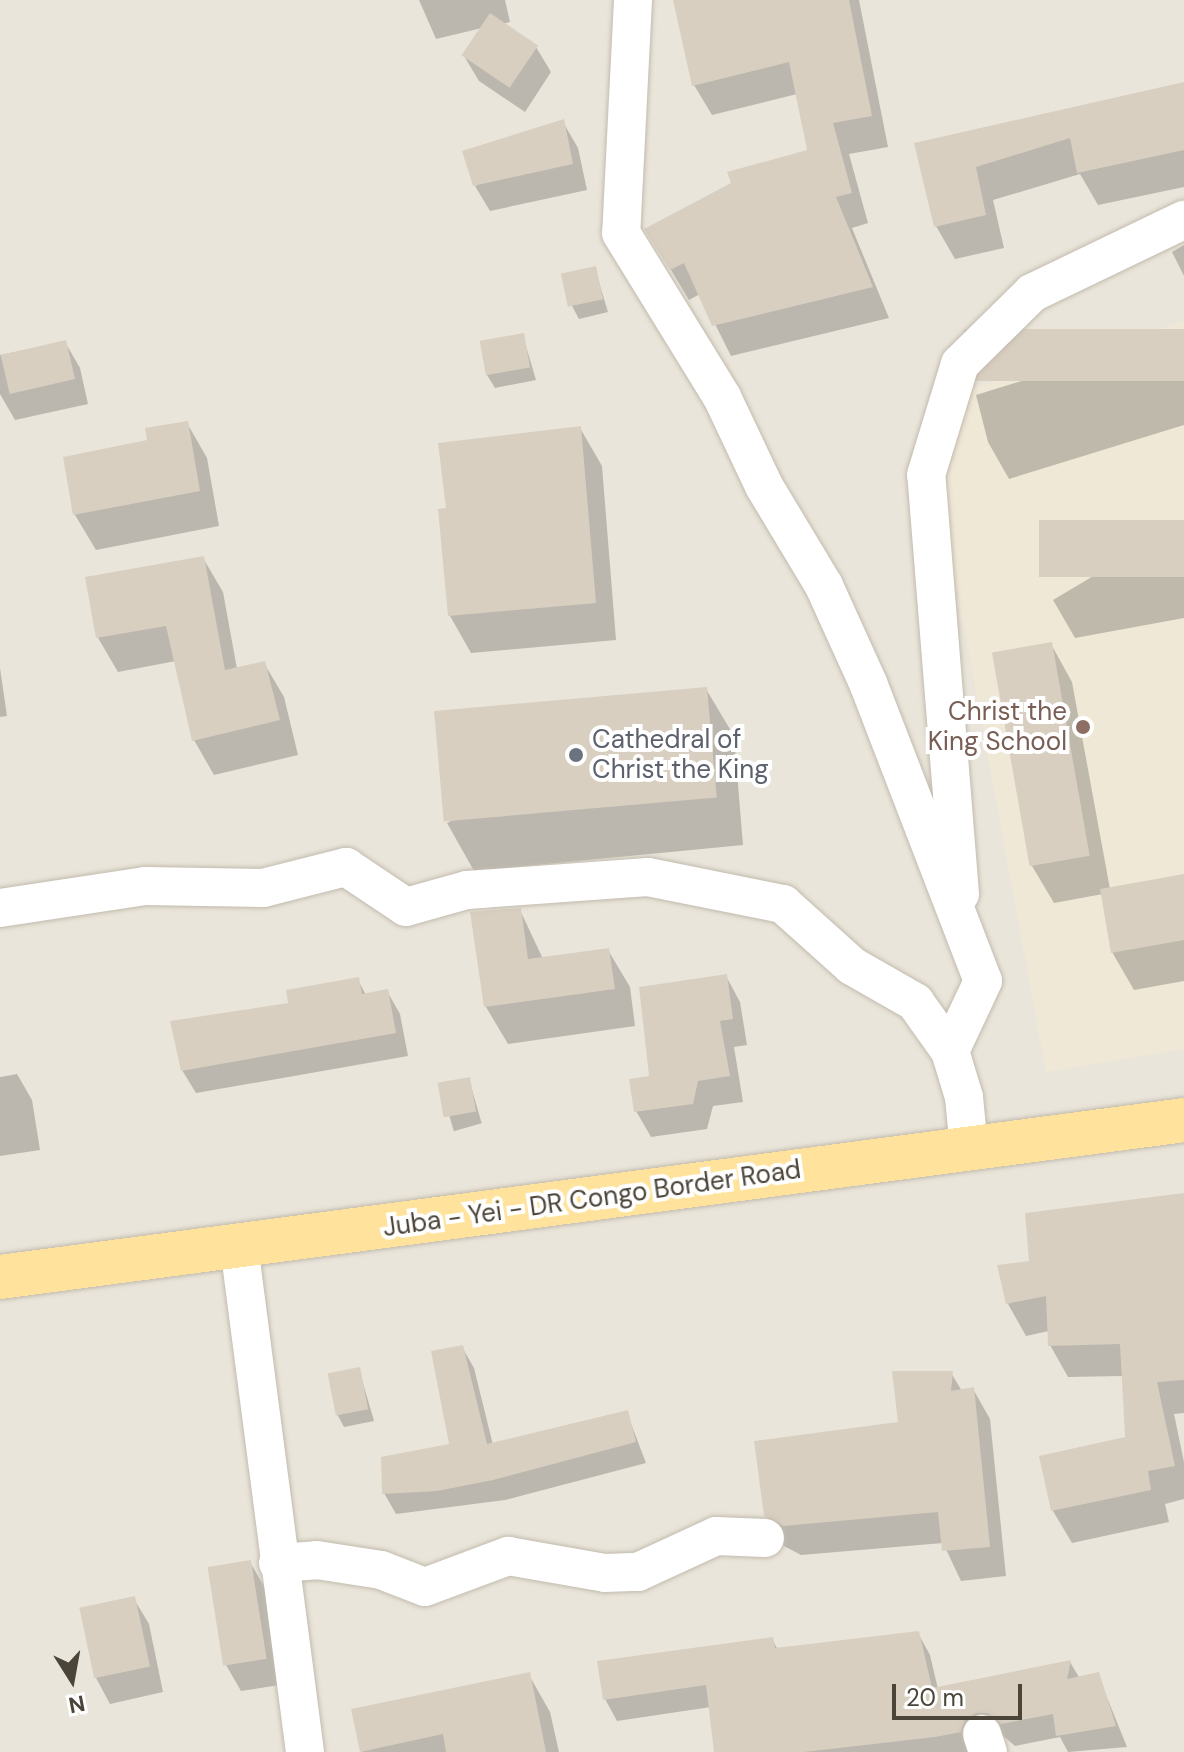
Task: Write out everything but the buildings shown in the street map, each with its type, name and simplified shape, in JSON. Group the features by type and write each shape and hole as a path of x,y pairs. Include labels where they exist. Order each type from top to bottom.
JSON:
{"main road":[{"name":"Juba - Yei - DR Congo Border Road","path":"0,1277 1184,1120"}],"street":[{"path":"633,0 621,233 722,397 764,486 824,586 868,683 983,981 950,1051"},
{"path":"963,928 926,475 955,378 960,364 1032,293 1184,220"},
{"path":"0,908 145,886 263,888 346,867 406,907 467,890 648,877 783,904 852,966 915,1002 950,1051 964,1097 969,1149"},
{"path":"239,1246 305,1752"},
{"path":"278,1563 317,1560 381,1570 425,1587 508,1556 605,1573 638,1572 716,1536 765,1538"}],"shaded area":[{"path":"0,0 1184,0 1184,1752 0,1752"},
{"name":"Christ the King School","path":"1184,321 1184,1049 1046,1072 923,404"}],"place":[{"name":"Christ the King School","path":"1083,727"},
{"name":"Cathedral of Christ the King","path":"576,755"}]}
